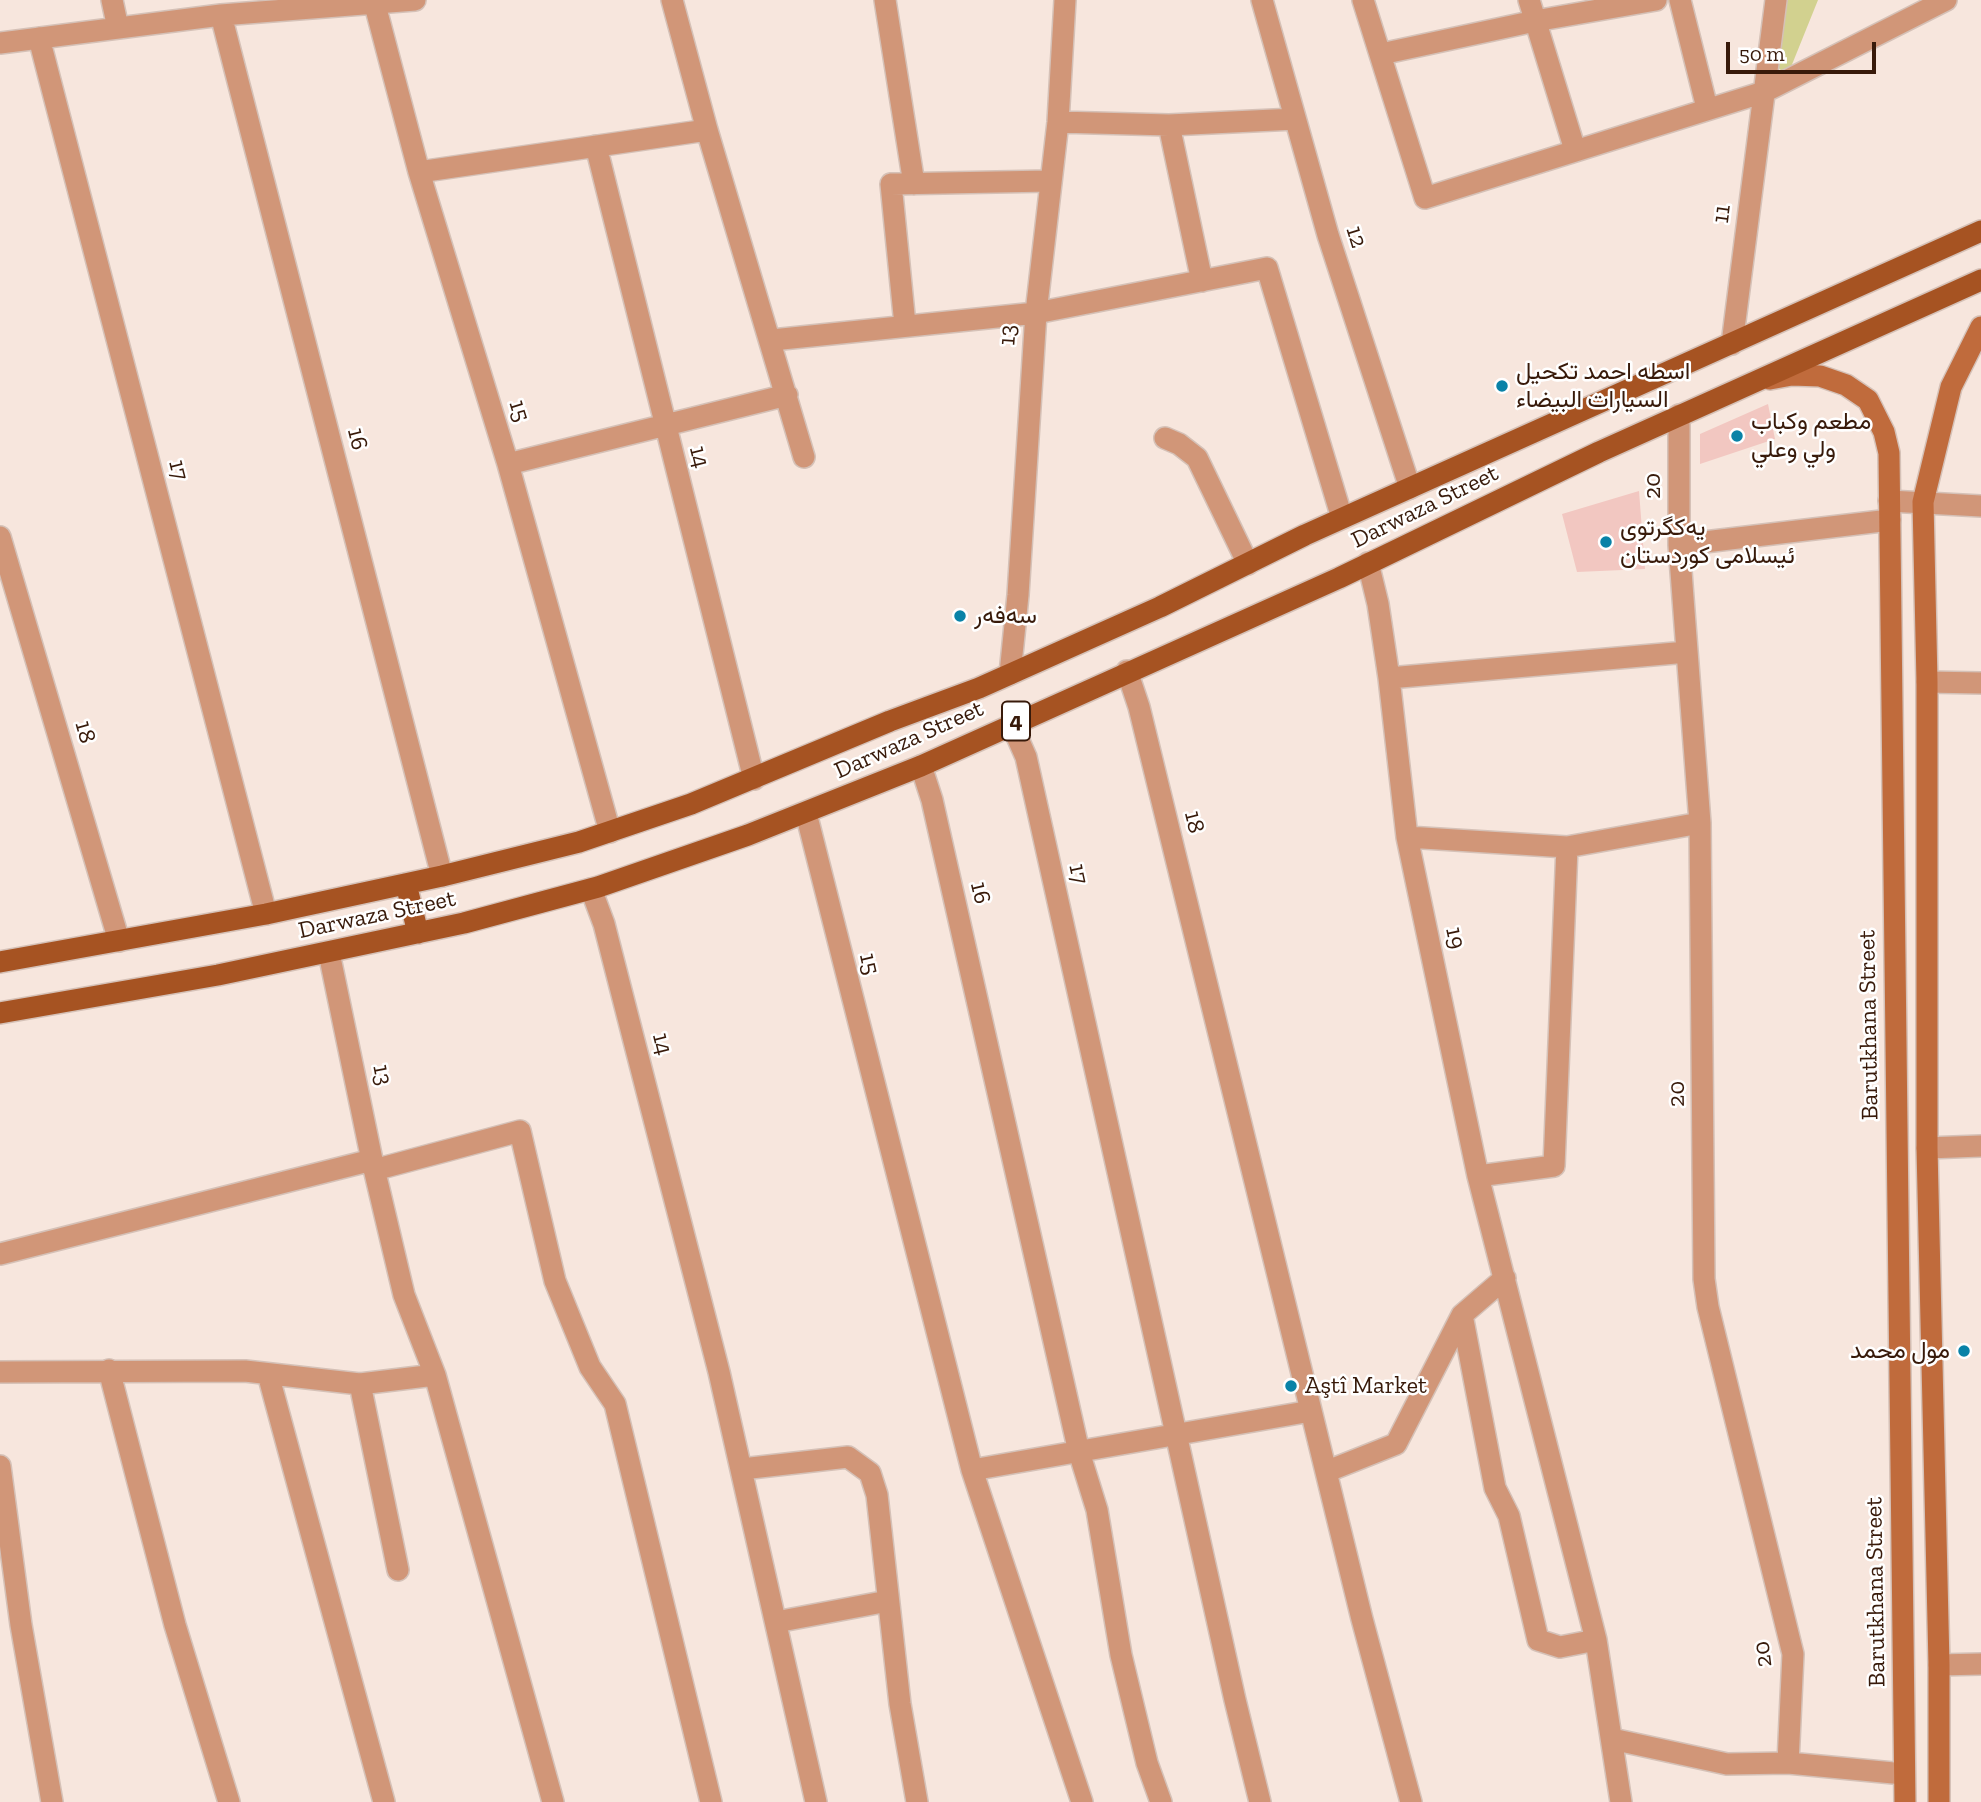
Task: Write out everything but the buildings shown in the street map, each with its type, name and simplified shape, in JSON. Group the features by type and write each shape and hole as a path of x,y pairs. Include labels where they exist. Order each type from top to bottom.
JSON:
{"main road":[{"name":"Darwaza Street","path":"0,962 266,914 442,876 610,832 754,779 890,720 979,688 1160,607 1342,518 1981,231"},
{"name":"Darwaza Street","path":"0,1013 329,953 418,933 592,889 806,813 921,766 1368,563 1679,415 1981,280"},
{"path":"1938,1802 1939,1665 1927,1148 1927,682 1923,502 1951,387 1981,327"},
{"name":"Barutkhana Street","path":"1754,382 1792,375 1820,376 1846,385 1868,400 1884,432 1889,453 1905,1802"},
{"path":"406,884 418,933"}],"street":[{"path":"112,0 118,28"},
{"path":"0,43 221,15 278,5 375,5 415,0"},
{"path":"672,0 707,130 772,341 804,457"},
{"path":"885,0 914,184"},
{"name":"13","path":"1010,674 1018,595 1036,313 1049,181 1058,122 1065,0"},
{"name":"12","path":"1262,0 1328,235 1410,488"},
{"path":"1363,0 1426,198 1764,92 1946,0"},
{"path":"1529,0 1575,150"},
{"path":"1381,54 1535,21 1656,0"},
{"path":"1680,0 1707,108"},
{"name":"11","path":"1731,344 1776,0"},
{"name":"15","path":"375,5 419,172 508,464 610,832"},
{"name":"16","path":"221,15 442,876"},
{"name":"17","path":"39,38 266,914"},
{"path":"1058,122 1169,125 1295,119"},
{"path":"1169,125 1202,281"},
{"path":"419,172 707,130"},
{"name":"14","path":"596,146 663,425 754,779"},
{"path":"905,325 891,184 1049,181"},
{"path":"772,341 1036,313 1267,268 1342,518"},
{"path":"508,464 787,395"},
{"name":"20","path":"1679,415 1679,545 1700,823 1704,1279 1793,1654 1788,1763"},
{"path":"1165,438 1179,444 1197,458 1248,564"},
{"path":"1679,545 1923,502 1981,506"},
{"name":"18","path":"0,537 119,942"},
{"name":"19","path":"1368,563 1378,604 1389,678 1407,837 1478,1176 1596,1640 1621,1802"},
{"path":"1389,678 1686,652"},
{"name":"18","path":"1127,671 1139,707 1328,1471 1362,1619 1411,1802"},
{"path":"1927,682 1981,683"},
{"name":"17","path":"1011,723 1026,758 1175,1436 1260,1802"},
{"name":"16","path":"921,766 932,800 1079,1452 1097,1510 1125,1669 1147,1763 1161,1802"},
{"name":"15","path":"806,813 972,1470 1082,1802"},
{"path":"1407,837 1567,847 1700,823"},
{"path":"1478,1176 1554,1166 1567,847"},
{"name":"14","path":"592,889 604,924 742,1469 816,1802"},
{"name":"13","path":"329,953 373,1165 404,1295 435,1376 552,1802"},
{"path":"0,1254 520,1131 555,1282 590,1367 615,1404 711,1802"},
{"path":"1927,1148 1981,1146"},
{"path":"1328,1471 1396,1444 1462,1315 1505,1278"},
{"path":"1462,1315 1495,1489 1509,1516 1538,1640 1560,1647 1596,1640"},
{"path":"0,1372 109,1370 268,1374 360,1384 435,1376"},
{"path":"109,1370 175,1625 229,1802"},
{"path":"268,1374 384,1802"},
{"path":"360,1384 398,1570"},
{"path":"972,1470 1311,1411"},
{"path":"742,1469 848,1457 860,1463 870,1473 877,1495 900,1703 917,1802"},
{"path":"0,1466 21,1625 52,1802"},
{"path":"776,1622 888,1601"},
{"path":"1939,1665 1981,1664"},
{"path":"1612,1739 1727,1764 1788,1763 1904,1774"}],"shaded area":[{"path":"1786,0 1818,0 1791,67 1782,71 1776,66"}],"place":[{"name":"اسطه احمد تكحيل السيارات البيضاء","path":"1502,386"},
{"name":"مطعم وكباب ولي وعلي","path":"1737,436"},
{"name":"یەکگرتوی ئیسلامی کوردستان","path":"1606,542"},
{"name":"سەفەر","path":"960,616"},
{"name":"مول محمد","path":"1964,1351"},
{"name":"Aştî Market","path":"1291,1386"}]}
